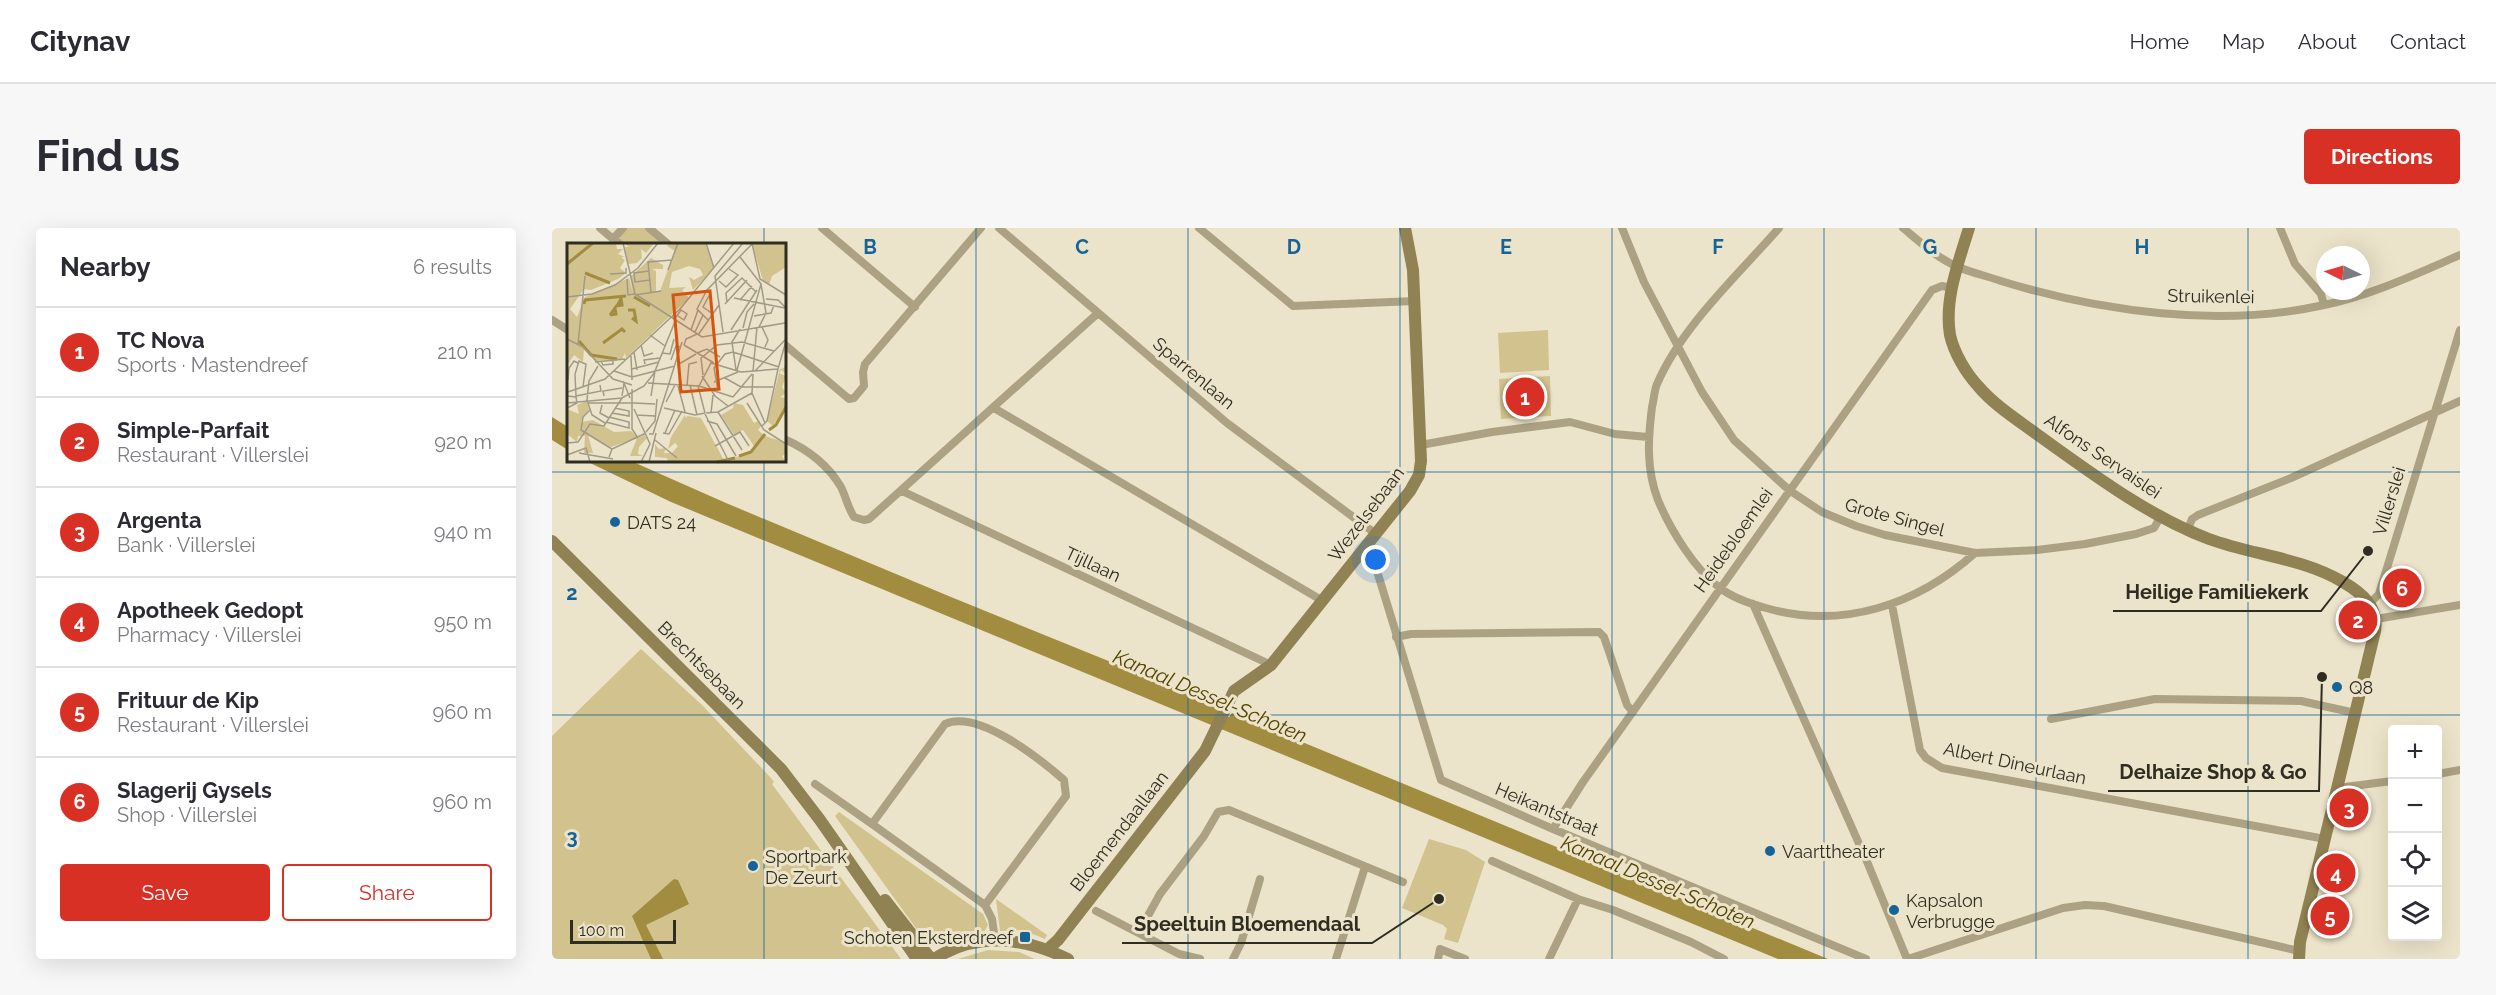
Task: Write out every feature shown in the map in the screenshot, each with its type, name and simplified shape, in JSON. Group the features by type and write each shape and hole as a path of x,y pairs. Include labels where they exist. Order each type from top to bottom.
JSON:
{"street":[{"path":"600,228 617,242 622,228"},
{"path":"649,228 667,243"},
{"path":"822,228 915,307"},
{"path":"786,346 851,399 864,386 865,364 981,228"},
{"path":"1199,228 1293,306 1415,301"},
{"name":"Wezelsebaan","path":"1227,705 1234,691 1270,665 1410,491 1419,475 1421,445 1415,301 1413,270 1405,228"},
{"name":"Grote Singel","path":"1622,228 1644,282 1702,392 1734,440 1789,490 1822,512 1856,526 1927,545 1975,553 2037,550 2136,534 2154,528 2161,516"},
{"path":"1779,228 1678,346 1656,386 1648,437 1653,488 1667,521 1694,561 1720,588 1753,604 1778,612 1815,617 1864,613 1892,605 1927,588 1975,553"},
{"name":"Struikenlei","path":"1902,228 1930,251 1958,267 2038,292 2089,304 2142,311 2239,315 2291,311 2365,294 2460,255"},
{"name":"Alfons Servaislei","path":"1969,228 1953,288 1949,313 1950,336 1961,363 1978,386 1996,403 2066,455 2161,516 2233,548 2318,570 2343,582 2370,603"},
{"path":"2280,228 2295,264 2321,294 2324,305"},
{"name":"Sparrenlaan","path":"1003,229 1098,313 1260,449 1376,534"},
{"name":"Heidebloemlei","path":"1552,829 1632,712 1932,290 1942,286 1953,288"},
{"path":"786,440 813,455 828,469 840,487 854,517 864,520 902,491 1098,313"},
{"path":"552,320 567,329"},
{"name":"Villerslei","path":"2370,603 2379,594 2460,330"},
{"path":"2188,529 2192,519 2198,515 2291,478 2460,401"},
{"path":"994,408 1323,601"},
{"path":"1421,445 1492,432 1570,422 1615,434 1648,437"},
{"name":"Tijllaan","path":"902,491 1270,665"},
{"name":"Brechtsebaan","path":"552,542 781,769 820,820 917,959"},
{"name":"Heikantstraat","path":"1360,553 1377,571 1441,780 1552,829 1866,959"},
{"path":"1753,604 1872,872 1907,959 2043,914 2085,905 2104,906 2299,955 2376,619 2370,603"},
{"name":"Albert Dineurlaan","path":"1892,605 1920,750 1933,764 1942,768 2325,839"},
{"path":"2376,619 2460,605"},
{"path":"1396,637 1411,634 1599,632 1605,637 1632,712"},
{"path":"2051,719 2155,699 2301,701 2355,713"},
{"name":"Bloemendaallaan","path":"1045,954 1204,751 1227,705"},
{"path":"872,824 945,724 952,721 966,722 999,733 1049,766 1064,780 1065,796 985,905"},
{"path":"2442,773 2460,770"},
{"path":"2337,788 2388,782"},
{"path":"814,784 985,905 992,919 995,939"},
{"path":"1139,932 1160,894 1204,836 1218,812 1229,810 1403,882"},
{"name":"Brechtsebaan","path":"820,820 860,866 932,959"},
{"path":"1491,861 1653,927 1724,959"},
{"path":"1336,959 1365,867"},
{"path":"1233,959 1241,943 1260,879"},
{"path":"1549,959 1578,898"},
{"path":"1096,911 1179,954 1200,959"},
{"path":"932,959 963,945 995,939 1068,959"},
{"path":"1438,959 1440,949 1465,959"}],"shaded area":[{"path":"625,228 645,228 664,243 622,243 618,240"},
{"path":"1548,330 1549,370 1500,373 1498,333"},
{"path":"1550,376 1551,416 1501,419 1499,379"},
{"path":"552,417 567,426 567,449 552,440"},
{"path":"588,462 633,462 951,597 1222,707 1221,714 1229,717 1232,713 1828,959 1778,959 671,502"},
{"path":"641,649 702,705 771,778 774,782 772,784 901,959 552,959 552,736"},
{"path":"839,812 983,914 988,925 983,934 934,944 923,938 835,816"},
{"path":"1429,839 1466,850 1485,862 1458,943 1444,939 1447,929 1443,925 1402,908"},
{"path":"674,879 678,880 689,904 646,925 663,959 651,959 632,916"},
{"path":"996,899 1047,935 1045,939 1023,930 1000,931"},
{"path":"988,950 1019,952 1035,959 958,959"}],"place":[{"name":"TC Nova","path":"1525,397"},
{"name":"DATS 24","path":"615,522"},
{"name":"Heilige Familiekerk","path":"2368,551"},
{"name":"Slagerij Gysels","path":"2402,588"},
{"name":"Simple-Parfait","path":"2358,620"},
{"name":"Delhaize Shop & Go","path":"2322,677"},
{"name":"Q8","path":"2337,687"},
{"name":"Argenta","path":"2349,808"},
{"name":"Vaarttheater","path":"1770,851"},
{"name":"Sportpark De Zeurt","path":"753,866"},
{"name":"Apotheek Gedopt","path":"2336,873"},
{"name":"Speeltuin Bloemendaal","path":"1439,899"},
{"name":"Kapsalon Verbrugge","path":"1894,910"},
{"name":"Frituur de Kip","path":"2330,916"},
{"name":"Schoten Eksterdreef","path":"1025,937"}],"water label":[{"name":"Kanaal Dessel-Schoten","path":"1210,696"},
{"name":"Kanaal Dessel-Schoten","path":"1658,882"}]}
